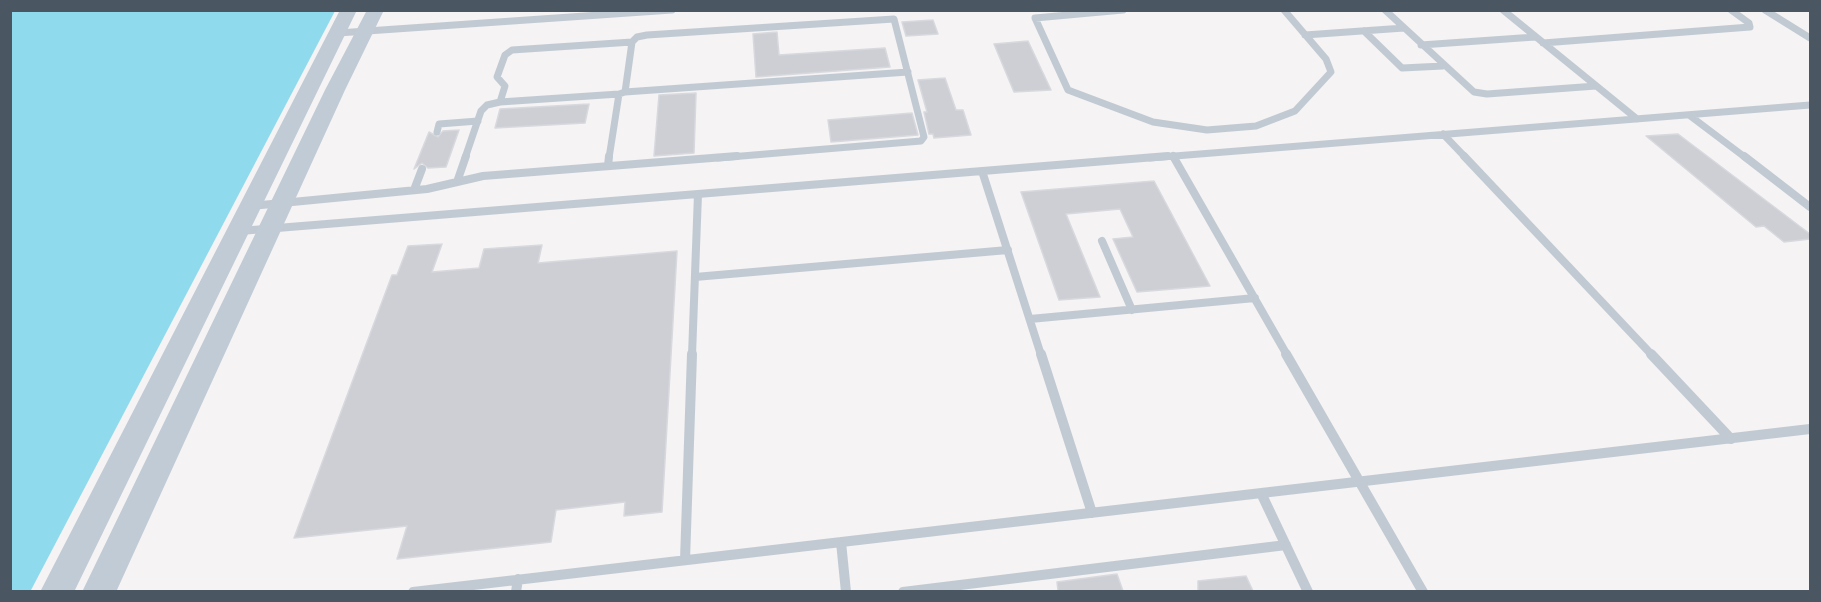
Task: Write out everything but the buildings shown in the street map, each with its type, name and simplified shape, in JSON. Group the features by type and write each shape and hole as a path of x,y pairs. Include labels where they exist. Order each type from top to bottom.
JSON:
{"street":[{"path":"99,591 371,20"},
{"path":"57,591 344,22"}],"lane":[{"path":"344,22 672,10"},
{"path":"1123,10 1035,18 1068,90 1151,122 1207,130 1256,126 1297,110 1331,70 1326,59 1284,10"},
{"path":"1385,10 1467,89 1481,94 1596,86"},
{"path":"1503,10 1636,119"},
{"path":"1544,43 1750,27 1749,22 1731,10"},
{"path":"1765,10 1810,38"},
{"path":"251,206 414,190 483,176 919,142 924,139 924,136 894,19 637,37 632,42 608,166"},
{"path":"1305,35 1404,28"},
{"path":"1364,31 1402,68 1443,66"},
{"path":"1421,45 1535,37"},
{"path":"500,102 505,86 497,77 504,56 510,51 632,42"},
{"path":"457,182 483,108 500,102 908,72"},
{"path":"238,231 1810,105"},
{"path":"1689,115 1810,207"},
{"path":"437,132 440,124 478,121"},
{"path":"1443,134 1731,439"},
{"path":"1173,156 1423,591"},
{"path":"414,190 422,169"},
{"path":"982,171 1092,513"},
{"path":"685,560 698,194"},
{"path":"1102,241 1132,310"},
{"path":"695,277 1008,250"},
{"path":"1030,319 1255,298"},
{"path":"413,591 517,585 685,560 1810,429"},
{"path":"1261,493 1308,591"},
{"path":"841,542 846,591"},
{"path":"903,591 1286,545"}],"water":[{"path":"10,11 335,11 30,592 10,591"}]}
